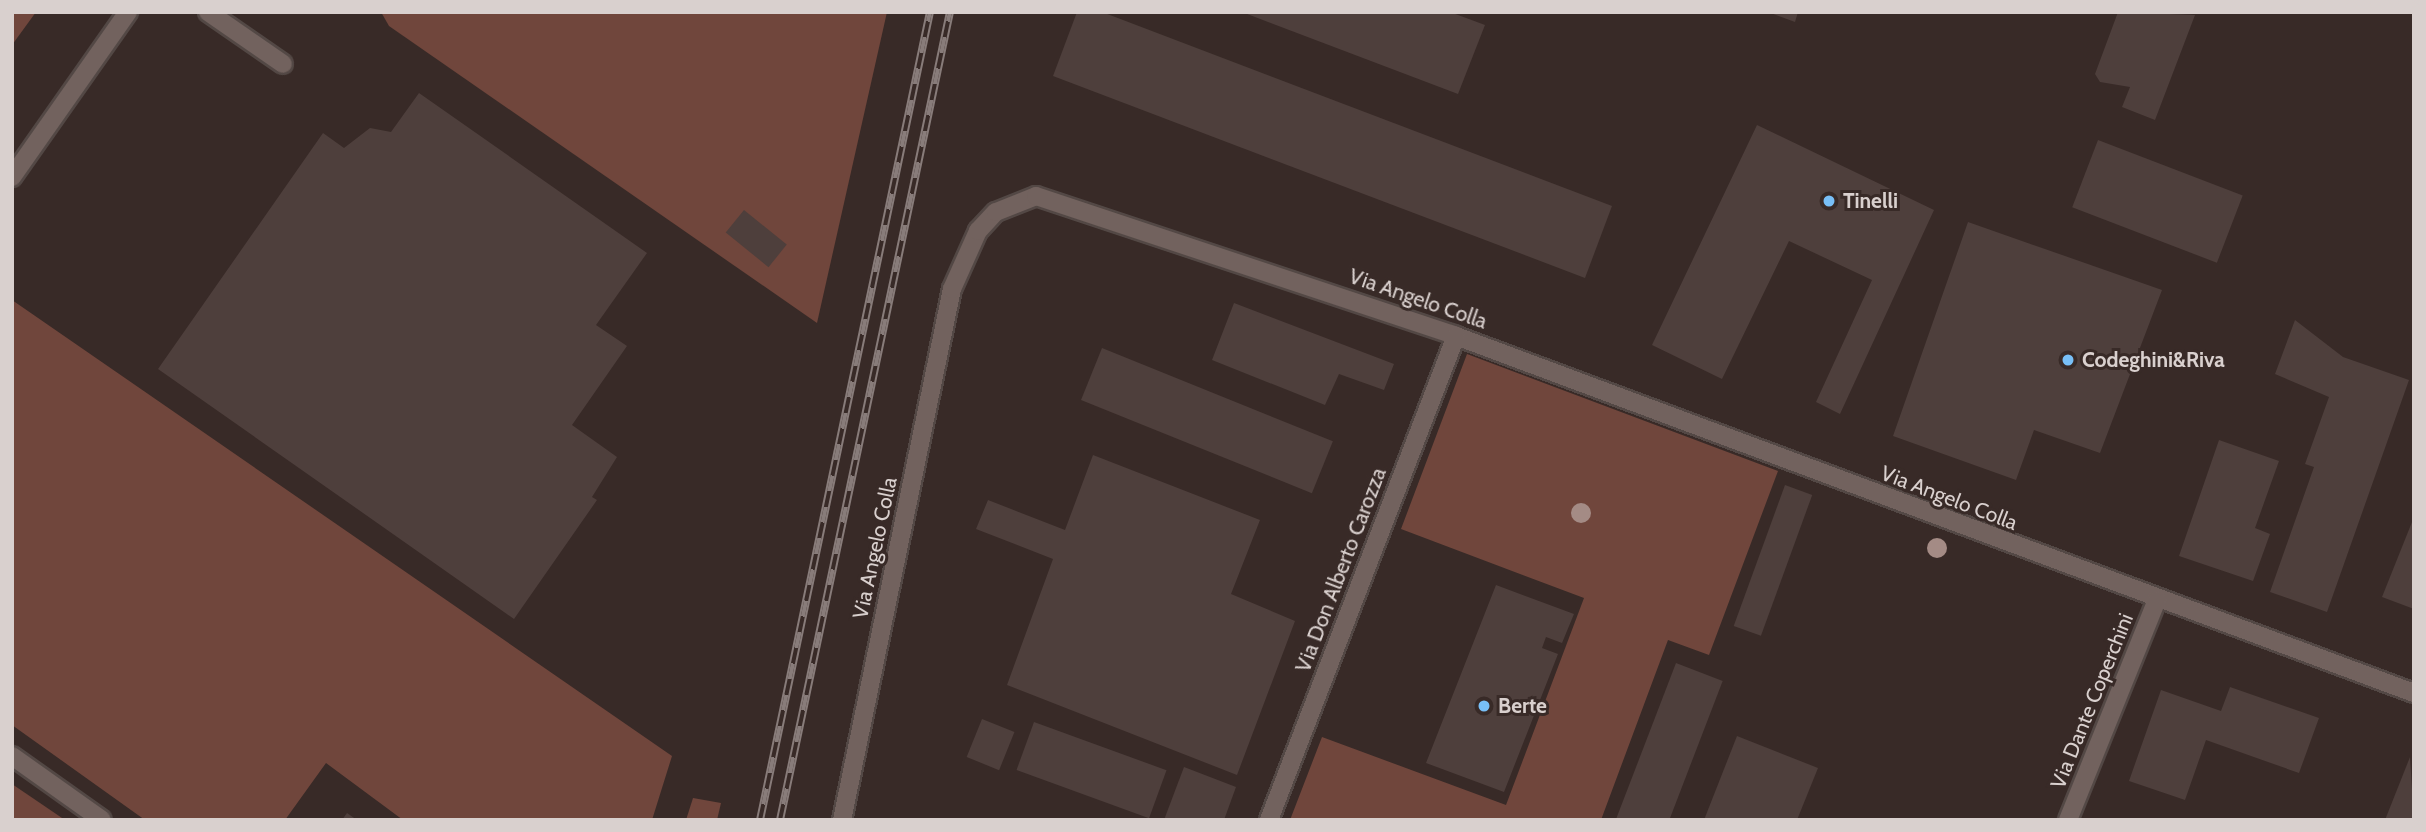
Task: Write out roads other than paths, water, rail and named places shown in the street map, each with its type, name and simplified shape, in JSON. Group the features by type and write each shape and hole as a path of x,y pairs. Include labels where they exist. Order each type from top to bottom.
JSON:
{"street":[{"path":"12,177 128,12"},
{"path":"208,12 283,64"},
{"name":"Via Angelo Colla","path":"842,820 952,289 978,231 996,212 1037,196 1063,200 1455,336 2157,600 2414,693"},
{"name":"Via Don Alberto Carozza","path":"1269,820 1455,336"},
{"name":"Via Dante Coperchini","path":"2068,820 2157,600"},
{"path":"12,756 102,820"}],"railway":[{"path":"760,820 930,12"},
{"path":"780,820 950,12"}],"place":[{"name":"Tinelli","path":"1829,201"},
{"name":"Codeghini&Riva","path":"2068,360"},
{"name":"Berte","path":"1484,706"}]}
